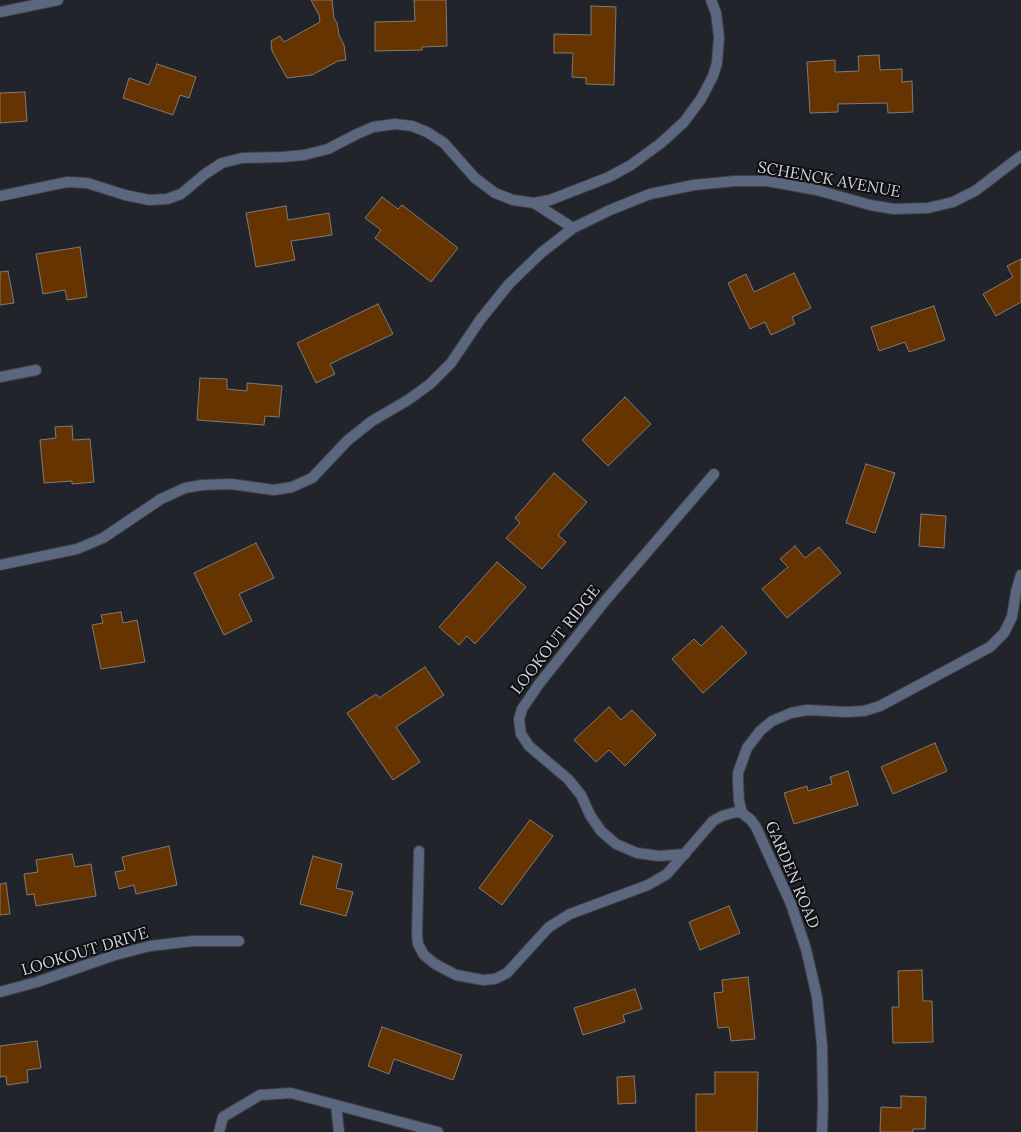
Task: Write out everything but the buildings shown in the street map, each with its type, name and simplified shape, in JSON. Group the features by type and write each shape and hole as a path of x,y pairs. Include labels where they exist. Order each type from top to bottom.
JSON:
{"street":[{"path":"0,12 58,0"},
{"path":"0,196 66,182 87,183 125,195 149,200 166,199 182,194 205,174 222,163 242,158 304,155 328,148 373,128 395,124 412,126 427,132 444,143 475,178 495,193 513,200 534,203 550,200 609,177 631,166 684,122 701,99 713,76 717,62 720,37 716,14 711,0"},
{"name":"SCHENCK AVENUE","path":"0,565 77,549 103,538 162,499 185,488 202,485 231,484 274,490 292,487 312,478 348,440 372,421 408,400 430,384 451,363 480,320 509,284 541,252 573,228 610,210 650,194 694,185 736,181 767,181 816,190 894,209 928,208 952,202 975,191 1021,156"},
{"path":"534,203 573,228"},
{"path":"0,377 36,370"},
{"name":"LOOKOUT RIDGE","path":"684,854 659,856 637,852 616,844 601,831 581,795 568,779 529,746 521,734 519,718 522,709 539,684 605,601 714,474"},
{"path":"419,851 417,935 418,944 424,955 435,964 456,975 483,980 495,979 507,973 549,928 570,914 648,885 667,874 713,821 736,812 742,813 739,801 738,773 747,748 760,731 772,721 791,713 807,710 846,712 880,706 990,647 1004,633 1012,617 1021,576"},
{"name":"GARDEN ROAD","path":"742,813 752,820 756,827 791,904 806,949 816,997 822,1045 824,1104 822,1132"},
{"name":"LOOKOUT DRIVE","path":"0,992 37,982 115,955 150,946 193,941 239,941"},
{"path":"219,1132 223,1117 260,1095 291,1093 435,1132"},
{"path":"336,1105 339,1132"}]}
